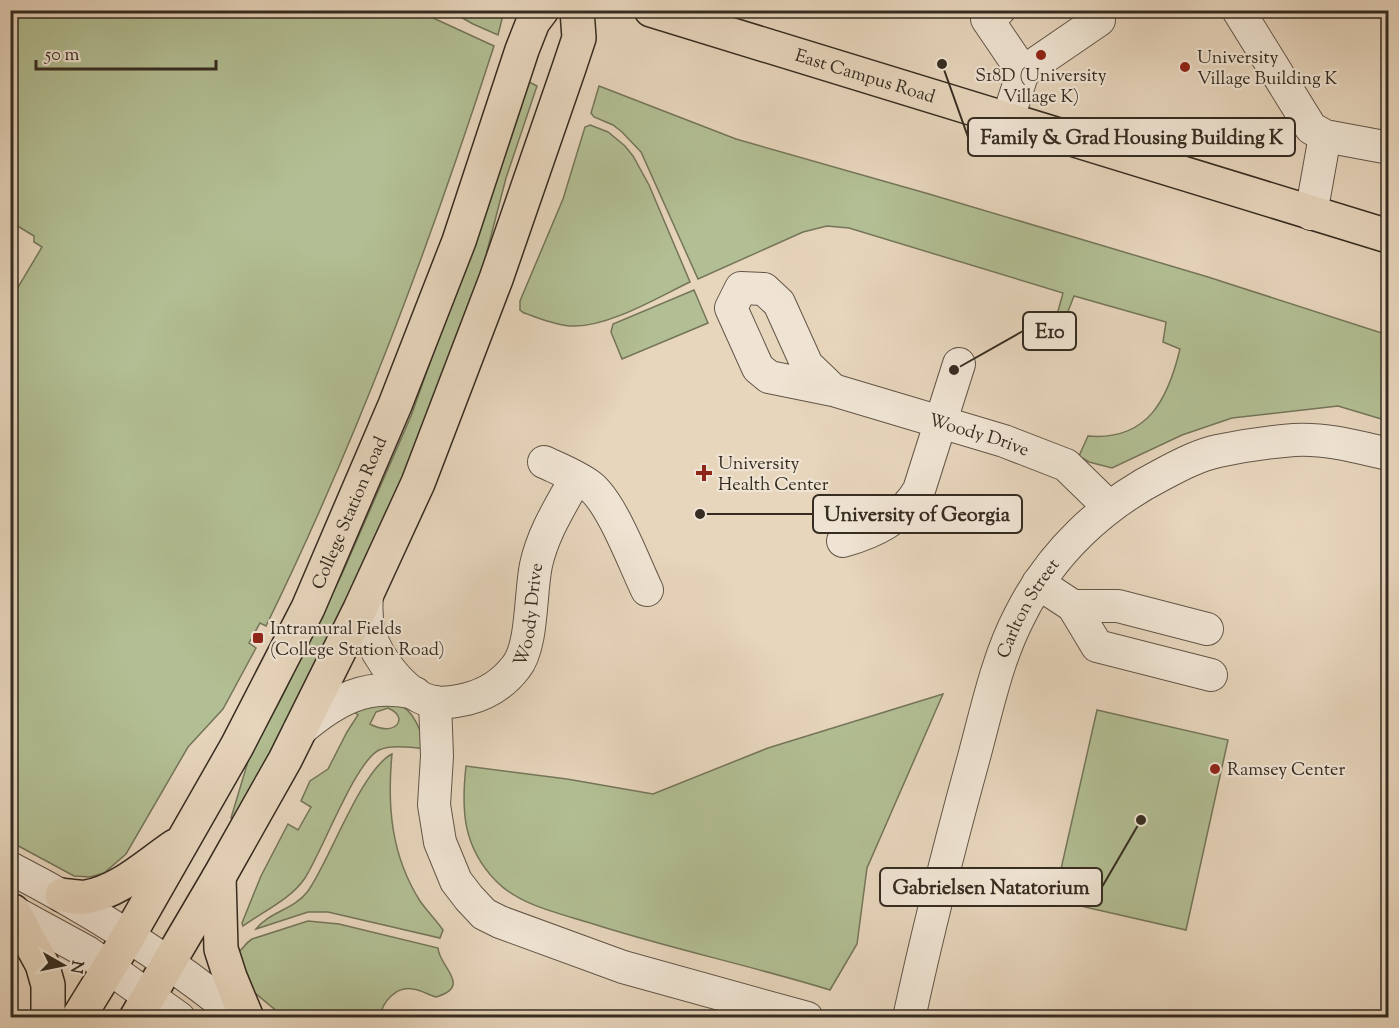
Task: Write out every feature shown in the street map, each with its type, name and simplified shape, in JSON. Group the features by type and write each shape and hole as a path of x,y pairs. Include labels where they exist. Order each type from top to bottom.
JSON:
{"main road":[{"name":"College Station Road","path":"78,1017 128,937 237,746 312,597 395,405 459,241 533,22 542,10"},
{"path":"143,1006 219,877 299,731 367,595 418,483 496,279 579,38 576,10"},
{"name":"East Campus Road","path":"651,10 699,18 1006,120 1389,236"},
{"path":"62,895 83,898 101,894 123,882 181,841"},
{"path":"219,877 221,949 247,1017"},
{"path":"12,911 42,964 48,985 48,1017"}],"street":[{"path":"999,10 987,19 1023,72"},
{"path":"1006,120 1023,72 1099,20 1092,10"},
{"path":"1238,10 1311,128 1325,136 1384,147"},
{"path":"1311,214 1325,136"},
{"path":"843,541 860,536 887,523 910,503 919,490 959,364"},
{"name":"Woody Drive","path":"833,390 1004,441 1066,465 1109,507"},
{"name":"Carlton Street","path":"909,1017 945,864 999,667 1020,615 1038,583 1072,540 1109,507 1146,482 1181,464 1217,451 1296,440 1341,443 1389,454"},
{"path":"544,462 589,485 603,500 646,590"},
{"name":"Woody Drive","path":"299,731 335,703 381,689 425,698 463,700 480,696 503,682 518,665 527,643 532,590 545,533 576,478"},
{"path":"1038,583 1072,606 1097,646 1211,675"},
{"path":"367,595 367,620 373,643 387,667 425,698 437,756 434,805 440,842 456,881 484,914 623,968 807,1017"},
{"path":"1072,606 1118,606 1207,629"},
{"path":"10,868 62,895 192,978 241,1017"},
{"path":"12,911 109,966 143,1006 179,1017"}],"green space":[{"path":"10,11 418,11 494,46 418,267 362,412 300,555 266,626 260,623 249,643 256,648 223,709 188,747 126,854 104,873 90,877 74,876 11,842 11,299 42,247 34,242 34,236 11,222"},
{"path":"450,11 504,11 498,35"},
{"path":"527,81 537,86 506,178 478,286 411,459 348,600 288,720 234,819 231,818 249,758 282,697 342,574 411,416"},
{"path":"599,86 736,139 1208,277 1388,335 1388,421 1338,406 1232,418 1182,435 1112,468 1089,462 1079,456 1088,436 1109,436 1126,432 1140,424 1161,400 1169,384 1180,349 1163,342 1166,322 1074,296 1067,314 1062,316 1058,311 1063,293 849,228 827,226 803,232 698,279 641,152 622,132 613,125 594,117 591,113"},
{"path":"590,125 608,132 633,156 649,185 690,282 602,322 567,326 524,313 520,310 520,301 563,199 585,127"},
{"path":"694,290 708,323 622,359 611,332 613,324"},
{"path":"943,694 867,868 857,944 830,990 647,940 538,907 515,896 496,881 485,868 471,842 464,798 466,766 567,779 653,794 768,748"},
{"path":"362,703 389,703 403,707 413,716 425,749 389,747 379,750 370,758 350,789 305,878 285,898 243,926 242,923 261,876 288,824 298,830 311,807 301,801 310,781 328,769 358,715 351,709","holes":["388,708 395,712 399,721 393,727 379,728 370,724 376,712"]},
{"path":"1097,710 1228,740 1186,930 1054,900"},
{"path":"392,754 391,811 397,848 410,884 443,930 440,938 328,912 308,912 256,929 268,918 303,897 308,891 369,778 380,763"},
{"path":"308,921 339,924 438,948 451,976 452,987 447,993 436,997 416,990 401,990 387,1001 380,1017 284,1017 250,989 235,955 252,939"}],"place":[{"name":"S18D (University Village K)","path":"1041,55"},
{"name":"Family & Grad Housing Building K","path":"942,64"},
{"name":"University Village Building K","path":"1185,67"},
{"name":"E10","path":"954,370"},
{"name":"University Health Center","path":"704,473"},
{"name":"University of Georgia","path":"700,514"},
{"name":"Intramural Fields (College Station Road)","path":"258,638"},
{"name":"Ramsey Center","path":"1215,769"},
{"name":"Gabrielsen Natatorium","path":"1141,820"}]}
